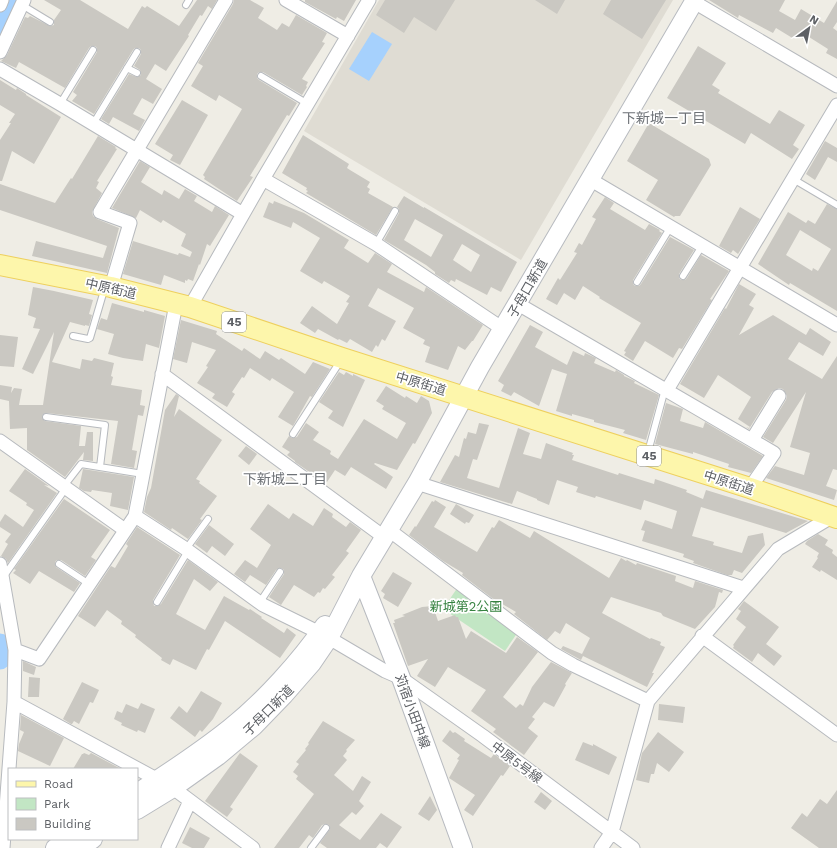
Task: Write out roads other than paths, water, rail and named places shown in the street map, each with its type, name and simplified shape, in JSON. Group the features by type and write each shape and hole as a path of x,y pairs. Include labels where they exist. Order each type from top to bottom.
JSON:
{"main road":[{"name":"中原街道","path":"0,265 108,286 183,306 647,456 836,514"}],"street":[{"path":"0,5 2,0"},
{"path":"108,286 130,223 100,212 226,0"},
{"path":"286,0 348,36"},
{"path":"15,650 39,659 135,516 162,374 183,306 243,214 369,0"},
{"path":"694,1 837,86"},
{"name":"子母口新道","path":"138,794 165,784 218,756 254,726 284,695 312,662 324,635 417,483 464,396 694,1"},
{"path":"0,52 23,2"},
{"path":"0,69 243,214"},
{"path":"666,389 740,269 837,105"},
{"path":"263,179 376,244 503,329"},
{"path":"590,180 837,325"},
{"path":"518,304 774,453 750,488"},
{"path":"162,374 552,653 573,665 648,701"},
{"path":"752,440 779,396"},
{"path":"0,441 125,530"},
{"path":"417,483 744,588"},
{"path":"601,848 612,832 648,701 702,636 778,549 836,514"},
{"name":"中原5号線","path":"135,516 187,550 260,602 324,635 385,671 401,678 477,732 633,848"},
{"path":"0,564 15,650 14,702 9,768"},
{"name":"苅宿小田中線","path":"361,576 401,678 463,848"},
{"path":"702,636 837,735"},
{"path":"14,702 136,768"},
{"path":"138,769 165,784 190,801 253,848"},
{"path":"3,848 8,782"},
{"name":"子母口新道","path":"138,809 165,784"},
{"path":"168,848 190,801"},
{"path":"55,848 67,840"},
{"path":"79,848 91,840"}],"lane":[{"path":"23,2 50,22"},
{"path":"60,104 93,50"},
{"path":"93,124 137,52"},
{"path":"127,68 137,73"},
{"path":"261,76 308,104"},
{"path":"793,179 837,205"},
{"path":"376,244 395,211"},
{"path":"637,282 670,228"},
{"path":"684,276 702,246"},
{"path":"73,336 88,339 90,338 108,286"},
{"path":"292,434 342,358"},
{"path":"647,456 666,389"},
{"path":"46,417 105,425 100,467"},
{"path":"2,578 81,464 143,474"},
{"path":"157,602 187,550 208,519"},
{"path":"58,564 89,584"},
{"path":"260,602 280,572"},
{"path":"311,848 326,828"}],"water":[{"path":"372,32 392,44 369,81 349,69"}],"waterway":[{"path":"0,27 13,0"},
{"path":"0,644 0,659"}],"district":[{"name":"下新城一丁目","path":"664,118"},
{"name":"下新城二丁目","path":"285,479"}],"park label":[{"name":"新城第2公園","path":"466,606"}]}
